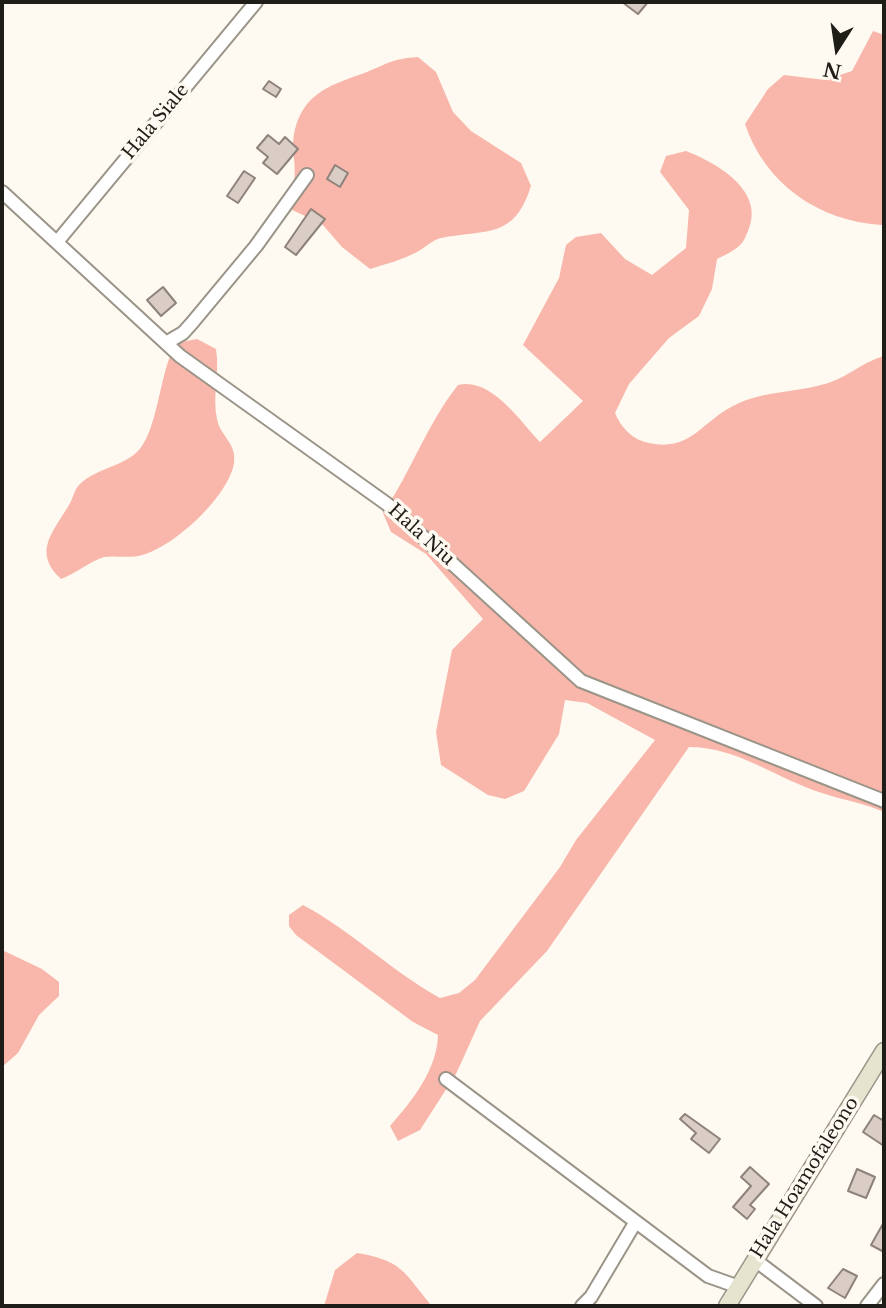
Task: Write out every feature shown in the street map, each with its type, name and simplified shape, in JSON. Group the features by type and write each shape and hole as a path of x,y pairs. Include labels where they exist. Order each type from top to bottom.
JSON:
{"street":[{"name":"Hala Siale","path":"57,242 256,2"},
{"path":"166,343 192,323 256,246 307,175"},
{"name":"Hala Niu","path":"2,191 166,343 387,504 581,681 884,801"},
{"name":"Hala Hoamofaleono","path":"727,1306 884,1051"},
{"path":"446,1079 708,1276 738,1287"},
{"path":"582,1306 635,1223"},
{"path":"755,1259 816,1306"},
{"path":"867,1306 884,1284"}],"shaded area":[{"path":"873,31 884,35 884,223 881,225 836,216 797,196 766,165 745,124 768,89 784,75 825,80 852,71"},
{"path":"418,57 436,72 453,112 471,131 521,163 531,186 516,216 507,224 485,232 438,239 411,255 370,269 342,247 322,224 288,208 295,175 295,129 313,97 332,85 391,62"},
{"path":"686,151 711,163 735,180 750,203 752,217 743,242 717,259 712,289 699,316 669,338 629,384 615,413 624,428 638,439 663,445 675,443 695,434 722,413 745,401 831,382 884,356 884,812 805,787 724,752 689,747 547,951 480,1021 456,1074 420,1130 398,1141 390,1126 415,1095 428,1073 437,1048 438,1035 413,1022 296,935 289,926 289,915 303,905 440,998 459,993 475,980 560,867 576,840 655,740 587,703 565,700 559,734 524,791 505,799 488,795 441,765 436,732 452,650 483,619 426,554 391,532 383,513 437,416 458,385 482,387 493,394 514,412 540,442 583,401 523,345 559,278 566,245 576,237 601,233 625,259 652,275 686,248 689,210 660,172 666,156"},
{"path":"197,339 216,349 215,402 219,425 233,450 234,463 230,476 211,505 169,542 137,556 104,557 61,579 48,560 48,542 76,489 93,475 126,460 139,450 151,427 170,355 176,343"},
{"path":"2,950 42,969 59,982 59,996 39,1015 18,1053 2,1067"},
{"path":"357,1253 385,1260 402,1270 432,1306 324,1306 335,1270"}],"building":[{"path":"622,2 648,2 638,14"},
{"path":"269,81 281,89 276,97 263,89"},
{"path":"268,135 279,144 285,137 298,149 277,174 263,163 268,157 257,148"},
{"path":"335,165 348,173 340,187 327,179"},
{"path":"244,171 255,178 238,203 227,196"},
{"path":"311,209 325,219 296,255 285,247"},
{"path":"163,287 176,303 161,316 147,300"},
{"path":"685,1114 720,1139 709,1153 691,1139 696,1133 680,1119"},
{"path":"874,1115 884,1121 884,1146 863,1132"},
{"path":"750,1167 769,1184 750,1205 755,1209 747,1219 733,1207 751,1186 741,1177"},
{"path":"857,1169 875,1177 866,1198 848,1191"},
{"path":"884,1222 884,1252 871,1245"},
{"path":"843,1269 857,1276 845,1298 828,1288"}]}
